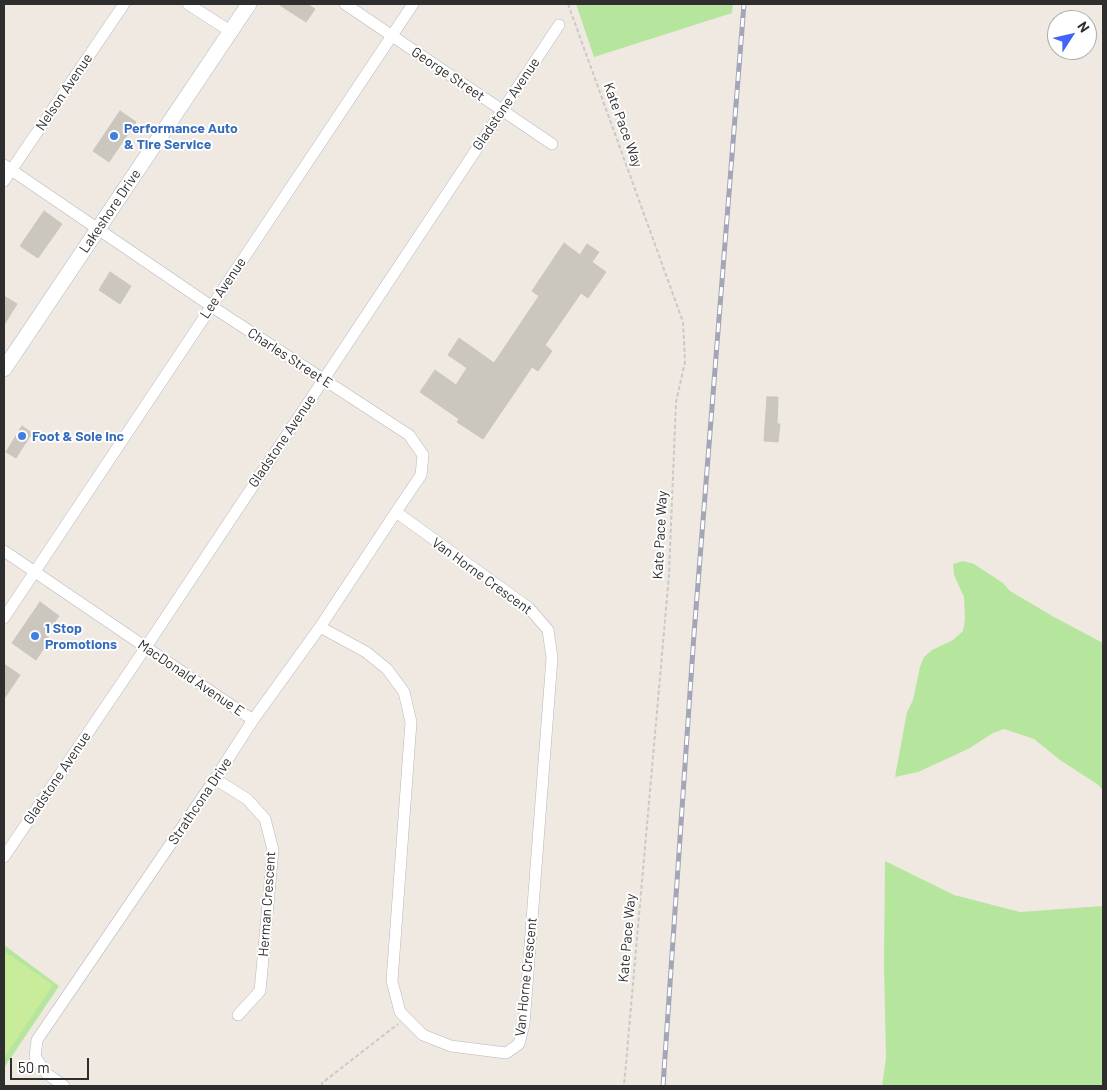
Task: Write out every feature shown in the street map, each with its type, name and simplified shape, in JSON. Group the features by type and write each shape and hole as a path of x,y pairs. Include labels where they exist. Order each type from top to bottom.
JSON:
{"main road":[{"name":"Lakeshore Drive","path":"4,368 249,4"}],"street":[{"name":"Nelson Avenue","path":"4,181 8,167 124,4"},
{"path":"188,4 230,31"},
{"name":"George Street","path":"346,4 552,144"},
{"name":"Lee Avenue","path":"35,573 413,4"},
{"name":"Gladstone Avenue","path":"4,857 146,647 559,25"},
{"name":"Charles Street E","path":"8,167 211,306 409,435 423,455 421,475 396,512"},
{"name":"Strathcona Drive","path":"64,1086 47,1074 35,1058 37,1040 215,779 253,720 320,627 396,512"},
{"name":"Van Horne Crescent","path":"320,627 366,652 387,669 404,692 411,722 392,981 400,1012 423,1035 451,1046 506,1053 519,1044 524,1024 552,658 548,630 529,608 396,512"},
{"name":"MacDonald Avenue E","path":"4,551 253,720"},
{"path":"4,618 35,573"},
{"name":"Herman Crescent","path":"215,779 246,799 265,819 272,850 260,991 238,1015"}],"path":[{"name":"Kate Pace Way","path":"568,4 683,322 685,362 676,402 669,575 624,1086"},
{"path":"322,1086 322,1083 406,1018"}],"green space":[{"path":"576,4 733,4 732,13 594,57"},
{"path":"963,561 974,564 1003,583 1010,591 1103,643 1103,790 1034,739 1004,729 993,733 968,749 918,772 895,777 907,712 913,700 924,657 932,650 953,640 963,631 965,620 964,597 954,575 953,564"},
{"path":"885,861 954,895 1020,912 1103,906 1103,1086 882,1086 886,1058 884,966"},
{"path":"4,945 59,986 4,1068"},
{"path":"4,951 53,985 4,1058"}],"building":[{"path":"278,4 307,4 315,9 306,22"},
{"name":"Performance Auto & Tire Service","path":"120,111 136,122 109,162 93,151"},
{"path":"44,211 62,224 38,258 20,246"},
{"path":"564,243 580,255 587,244 599,252 592,262 606,272 588,298 581,293 545,345 552,351 538,371 532,367 483,439 457,422 459,419 420,392 435,370 456,385 467,368 448,355 459,338 494,363 539,296 532,291"},
{"path":"110,272 131,286 120,304 99,290"},
{"path":"4,296 17,304 4,325"},
{"path":"767,397 778,397 777,424 780,424 778,442 764,441"},
{"path":"22,426 32,433 16,458 6,452"},
{"path":"40,602 59,616 45,635 50,639 36,660 12,643"},
{"path":"4,664 20,675 4,699"}],"railway":[{"path":"663,1086 694,634 744,4"}],"place":[{"name":"Performance Auto & Tire Service","path":"114,136"},
{"name":"Foot & Sole Inc","path":"22,436"},
{"name":"1 Stop Promotions","path":"35,636"}]}
